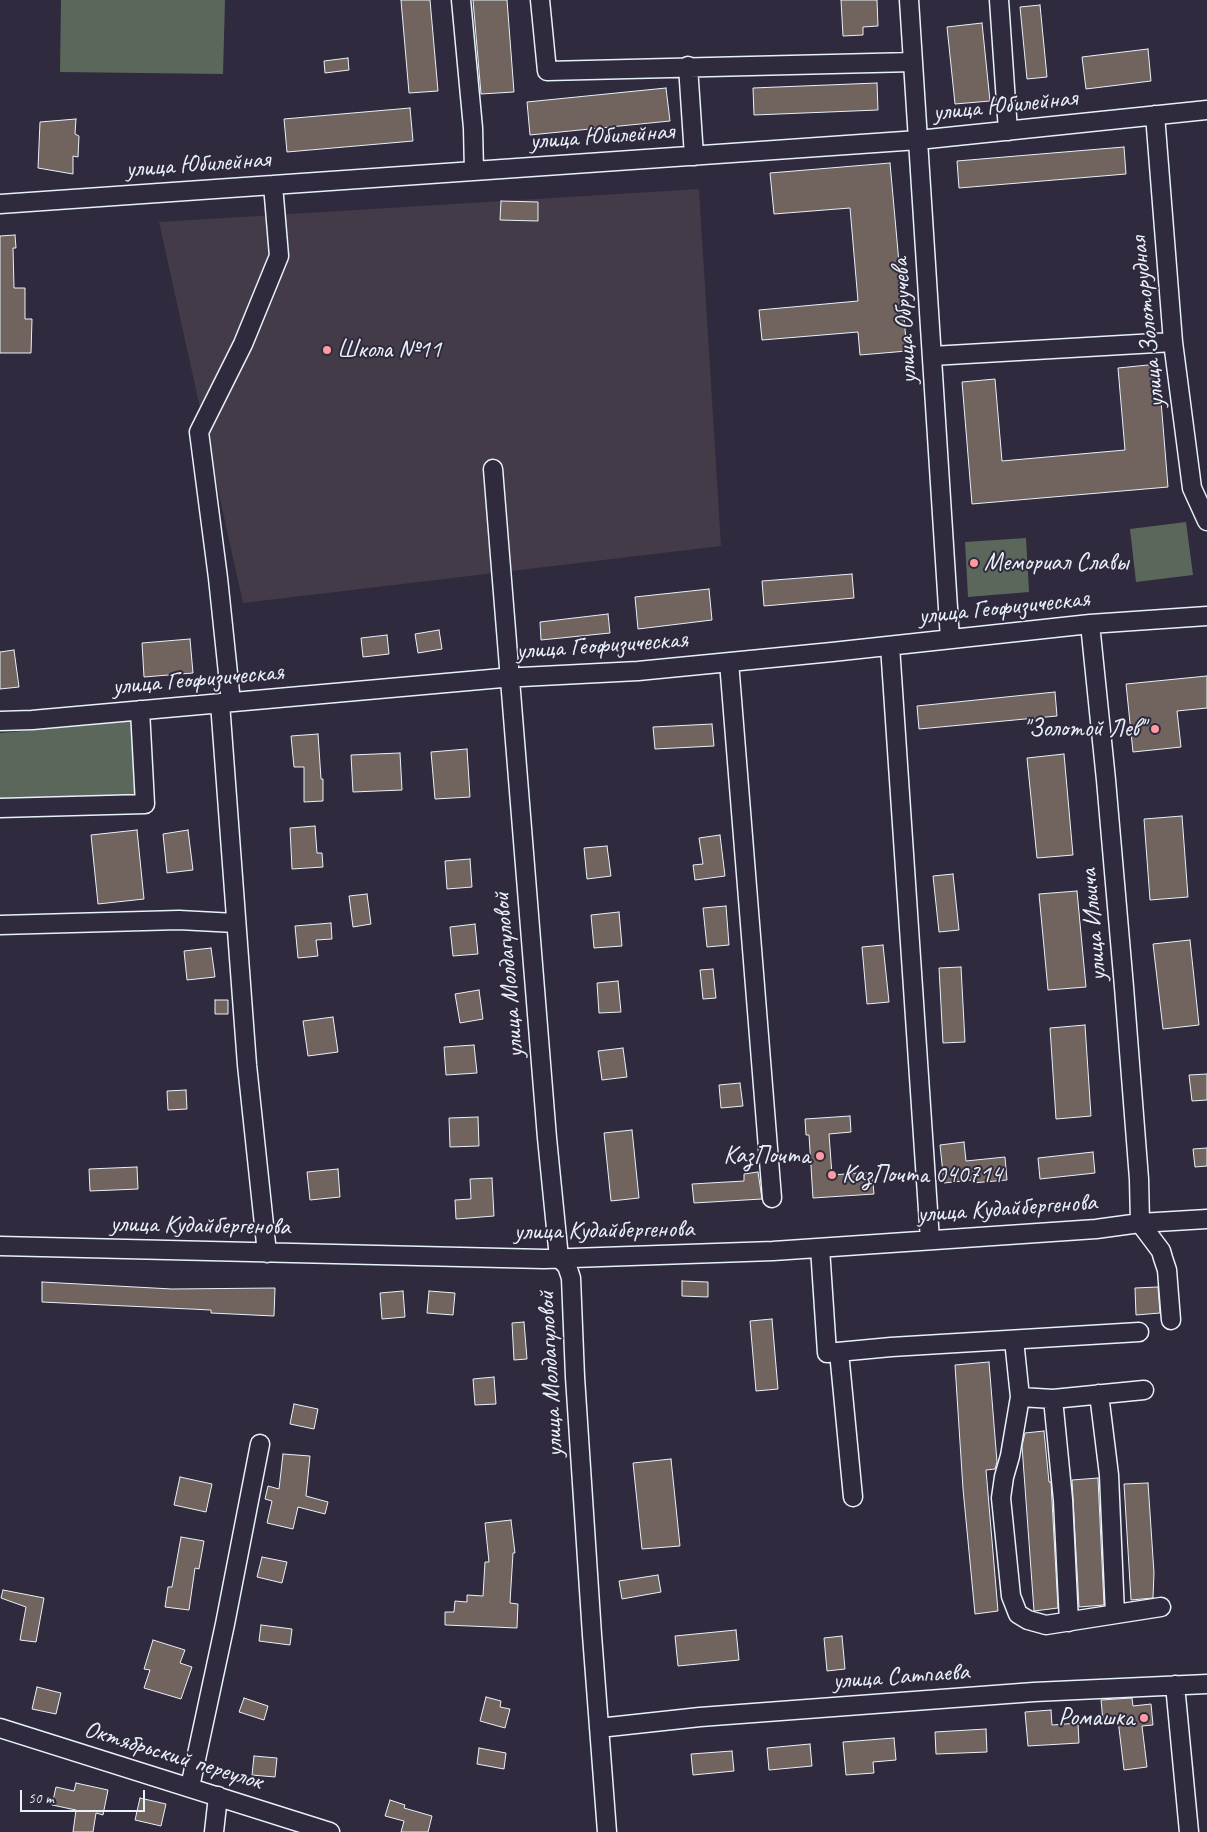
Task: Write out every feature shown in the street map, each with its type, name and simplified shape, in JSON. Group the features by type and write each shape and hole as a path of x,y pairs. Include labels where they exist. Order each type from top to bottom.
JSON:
{"street":[{"path":"461,0 473,128 474,171"},
{"path":"540,0 546,71 688,66 913,62"},
{"name":"улица Обручева","path":"909,0 950,639"},
{"path":"999,0 1008,131"},
{"path":"688,66 694,156"},
{"name":"улица Юбилейная","path":"0,204 918,140 1207,110"},
{"name":"улица Золоторудная","path":"1155,115 1173,342 1192,488 1207,521"},
{"path":"268,1253 246,1065 235,923 226,703 218,578 199,432 244,344 279,256 273,185"},
{"path":"932,356 1173,342"},
{"name":"улица Молдагуловой","path":"493,469 547,1138 559,1258 566,1266 571,1278 575,1377 607,1832"},
{"name":"улица Геофизическая","path":"0,721 509,678 638,671 1090,624 1207,616"},
{"name":"улица Ильича","path":"1090,624 1124,987 1138,1169 1140,1224"},
{"path":"890,646 930,1240"},
{"path":"729,662 772,1198"},
{"path":"0,808 145,804 140,710"},
{"path":"0,925 179,920 235,923"},
{"name":"улица Кудайбергенова","path":"0,1246 559,1258 773,1252 1096,1229 1207,1219"},
{"path":"1140,1224 1161,1251 1164,1258 1167,1270 1170,1320"},
{"path":"820,1248 827,1353 891,1346 1139,1332"},
{"path":"1014,1340 1020,1397 1001,1498 1011,1596 1018,1614 1028,1620 1046,1625 1162,1607"},
{"path":"838,1352 853,1498"},
{"path":"1020,1397 1053,1399 1144,1390"},
{"path":"1099,1394 1109,1475 1115,1614"},
{"path":"1053,1399 1063,1500 1069,1622"},
{"path":"190,1787 225,1624 260,1444"},
{"name":"улица Сатпаева","path":"599,1728 700,1717 1034,1692 1207,1684"},
{"path":"1175,1685 1189,1832"},
{"name":"Октябрьский переулок","path":"0,1728 330,1832"},
{"path":"214,1832 218,1796"}],"shaded area":[{"path":"699,189 721,546 243,603 159,222"}],"green space":[{"path":"61,0 225,0 223,74 60,72"},
{"path":"1186,522 1193,575 1136,582 1130,529"},
{"path":"1026,538 1029,592 968,597 965,542"},
{"path":"135,721 140,799 0,803 0,733"}],"building":[{"path":"401,0 430,0 438,91 409,93"},
{"path":"473,0 507,0 514,92 481,94"},
{"path":"841,0 877,0 878,26 863,27 863,35 843,36"},
{"path":"1040,5 1047,77 1027,79 1020,7"},
{"path":"982,23 990,101 955,104 947,27"},
{"path":"1148,49 1151,81 1086,89 1082,57"},
{"path":"348,58 349,70 325,73 324,61"},
{"path":"877,83 878,110 754,115 753,88"},
{"path":"666,88 670,121 530,135 527,102"},
{"path":"410,108 413,141 287,152 284,119"},
{"path":"76,119 75,134 79,136 78,157 73,156 73,174 38,168 40,122"},
{"path":"1124,147 1126,174 959,188 957,161"},
{"path":"890,163 907,351 860,355 858,332 762,340 759,310 858,301 850,208 774,214 770,173"},
{"path":"501,201 538,202 538,221 500,220"},
{"path":"15,235 16,248 13,248 14,288 25,288 25,319 32,319 31,353 0,353 0,236"},
{"path":"1158,364 1168,487 972,504 962,382 995,379 1002,461 1125,450 1118,368"},
{"path":"852,574 854,598 764,606 762,581"},
{"path":"709,589 712,620 638,629 635,597"},
{"path":"608,614 610,633 541,640 540,622"},
{"path":"439,630 442,649 418,653 415,634"},
{"path":"387,635 389,654 363,657 361,638"},
{"path":"190,639 193,673 144,677 142,643"},
{"path":"14,650 19,687 0,689 0,652"},
{"name":"\"Золотой Лев\"","path":"1207,676 1207,708 1177,711 1181,747 1133,752 1126,684"},
{"path":"1055,692 1057,716 919,729 917,706"},
{"path":"712,724 714,746 655,749 653,727"},
{"path":"318,734 321,779 323,779 323,801 304,802 304,767 294,767 291,736"},
{"path":"467,749 470,797 435,799 431,752"},
{"path":"400,753 402,790 353,792 351,755"},
{"path":"1064,754 1073,855 1037,858 1027,758"},
{"path":"1182,816 1188,897 1150,900 1144,819"},
{"path":"315,826 317,853 322,853 323,867 292,869 290,828"},
{"path":"137,830 144,899 98,904 91,835"},
{"path":"188,830 193,870 167,873 163,834"},
{"path":"720,835 725,876 695,880 693,865 703,864 699,838"},
{"path":"607,846 611,876 587,879 584,848"},
{"path":"470,859 472,887 447,889 445,861"},
{"path":"953,874 959,930 939,932 933,876"},
{"path":"1077,891 1086,987 1048,990 1039,894"},
{"path":"367,894 371,924 353,927 349,896"},
{"path":"726,906 729,945 707,947 703,908"},
{"path":"619,912 622,946 594,948 591,915"},
{"path":"331,923 332,939 316,940 318,956 298,958 295,926"},
{"path":"475,924 478,954 453,956 450,927"},
{"path":"1190,940 1199,1025 1163,1029 1153,944"},
{"path":"883,945 889,1002 867,1004 862,947"},
{"path":"211,948 215,977 187,980 184,951"},
{"path":"961,967 965,1042 943,1043 939,968"},
{"path":"713,969 716,998 703,999 700,970"},
{"path":"618,981 621,1012 599,1013 597,983"},
{"path":"479,990 483,1019 460,1023 455,994"},
{"path":"215,1000 228,1000 228,1014 215,1014"},
{"path":"333,1017 338,1052 308,1056 303,1021"},
{"path":"1085,1025 1091,1116 1056,1119 1050,1028"},
{"path":"474,1045 477,1073 446,1075 444,1047"},
{"path":"623,1048 627,1077 602,1080 598,1051"},
{"path":"1207,1074 1207,1100 1192,1101 1189,1075"},
{"path":"740,1083 743,1106 721,1108 719,1085"},
{"path":"186,1090 187,1109 168,1110 167,1091"},
{"name":"КазПочта","path":"850,1116 851,1132 829,1134 832,1175 872,1172 874,1194 813,1198 809,1135 806,1135 805,1119"},
{"path":"478,1117 479,1146 450,1147 449,1118"},
{"path":"632,1130 639,1198 611,1201 604,1133"},
{"path":"964,1142 966,1161 1005,1157 1007,1180 972,1183 972,1180 944,1183 940,1145"},
{"path":"1207,1148 1207,1166 1195,1167 1193,1149"},
{"path":"1093,1152 1095,1173 1040,1179 1038,1158"},
{"path":"137,1167 138,1189 90,1191 89,1169"},
{"path":"338,1169 340,1197 310,1200 307,1172"},
{"path":"758,1172 762,1199 694,1203 692,1184 744,1181 744,1174"},
{"path":"492,1178 494,1216 456,1219 455,1200 471,1199 470,1179"},
{"path":"682,1281 708,1282 708,1297 682,1296"},
{"path":"42,1282 172,1289 275,1288 274,1316 211,1313 211,1310 42,1302"},
{"path":"1158,1287 1160,1313 1136,1315 1135,1288"},
{"path":"403,1291 405,1317 382,1319 380,1293"},
{"path":"429,1291 455,1293 453,1315 427,1313"},
{"path":"772,1319 778,1389 756,1391 750,1321"},
{"path":"524,1322 527,1359 514,1360 512,1323"},
{"path":"989,1362 997,1462 995,1469 986,1470 998,1611 975,1614 963,1489 955,1365"},
{"path":"494,1377 496,1404 475,1405 473,1379"},
{"path":"294,1404 318,1409 314,1429 290,1424"},
{"path":"1044,1431 1049,1482 1051,1482 1058,1608 1034,1611 1022,1446 1025,1433"},
{"path":"283,1454 310,1456 306,1496 328,1502 325,1514 298,1507 293,1529 267,1523 272,1501 265,1499 268,1486 279,1489"},
{"path":"671,1459 680,1546 642,1549 633,1463"},
{"path":"180,1477 212,1484 206,1512 174,1505"},
{"path":"1098,1478 1104,1605 1079,1607 1072,1480"},
{"path":"1148,1483 1154,1573 1153,1598 1131,1600 1124,1484"},
{"path":"511,1520 515,1553 513,1553 510,1603 518,1604 517,1628 445,1625 445,1612 454,1612 455,1601 467,1602 467,1595 483,1596 485,1562 489,1562 485,1523"},
{"path":"181,1537 204,1541 199,1569 195,1568 189,1610 165,1607 168,1587 172,1587"},
{"path":"262,1557 287,1562 282,1583 257,1577"},
{"path":"658,1575 661,1592 622,1599 619,1581"},
{"path":"3,1590 44,1598 36,1642 20,1640 26,1607 1,1598"},
{"path":"261,1625 292,1629 290,1645 259,1641"},
{"path":"736,1630 739,1660 678,1666 675,1636"},
{"path":"842,1636 845,1669 827,1671 824,1638"},
{"path":"153,1640 185,1650 180,1663 192,1667 181,1699 144,1688 150,1670 144,1669"},
{"path":"37,1687 61,1693 56,1714 32,1709"},
{"path":"486,1697 501,1701 500,1707 510,1709 505,1728 480,1721"},
{"path":"244,1698 268,1706 264,1720 239,1712"},
{"path":"1132,1698 1133,1706 1151,1704 1153,1725 1142,1726 1147,1767 1124,1770 1118,1720 1103,1721 1101,1700"},
{"path":"1051,1710 1052,1725 1078,1723 1079,1743 1028,1746 1025,1712"},
{"path":"986,1729 987,1752 936,1754 935,1732"},
{"path":"894,1738 896,1760 873,1762 874,1773 846,1775 843,1742"},
{"path":"810,1744 812,1766 769,1770 767,1748"},
{"path":"479,1748 506,1753 504,1769 477,1764"},
{"path":"732,1751 734,1771 693,1775 691,1754"},
{"path":"254,1756 277,1758 275,1777 252,1775"},
{"path":"76,1783 108,1790 103,1815 96,1813 93,1832 73,1832 76,1810 52,1805 56,1787 74,1791"},
{"path":"140,1798 166,1804 161,1826 135,1820"},
{"path":"390,1800 405,1805 404,1808 432,1816 428,1832 401,1832 404,1821 385,1816"}],"place":[{"name":"Школа №11","path":"327,350"},
{"name":"Мемориал Славы","path":"974,563"},
{"name":"\"Золотой Лев\"","path":"1155,729"},
{"name":"КазПочта","path":"820,1156"},
{"name":"КазПочта 040714","path":"832,1175"},
{"name":"Ромашка","path":"1144,1718"}]}
